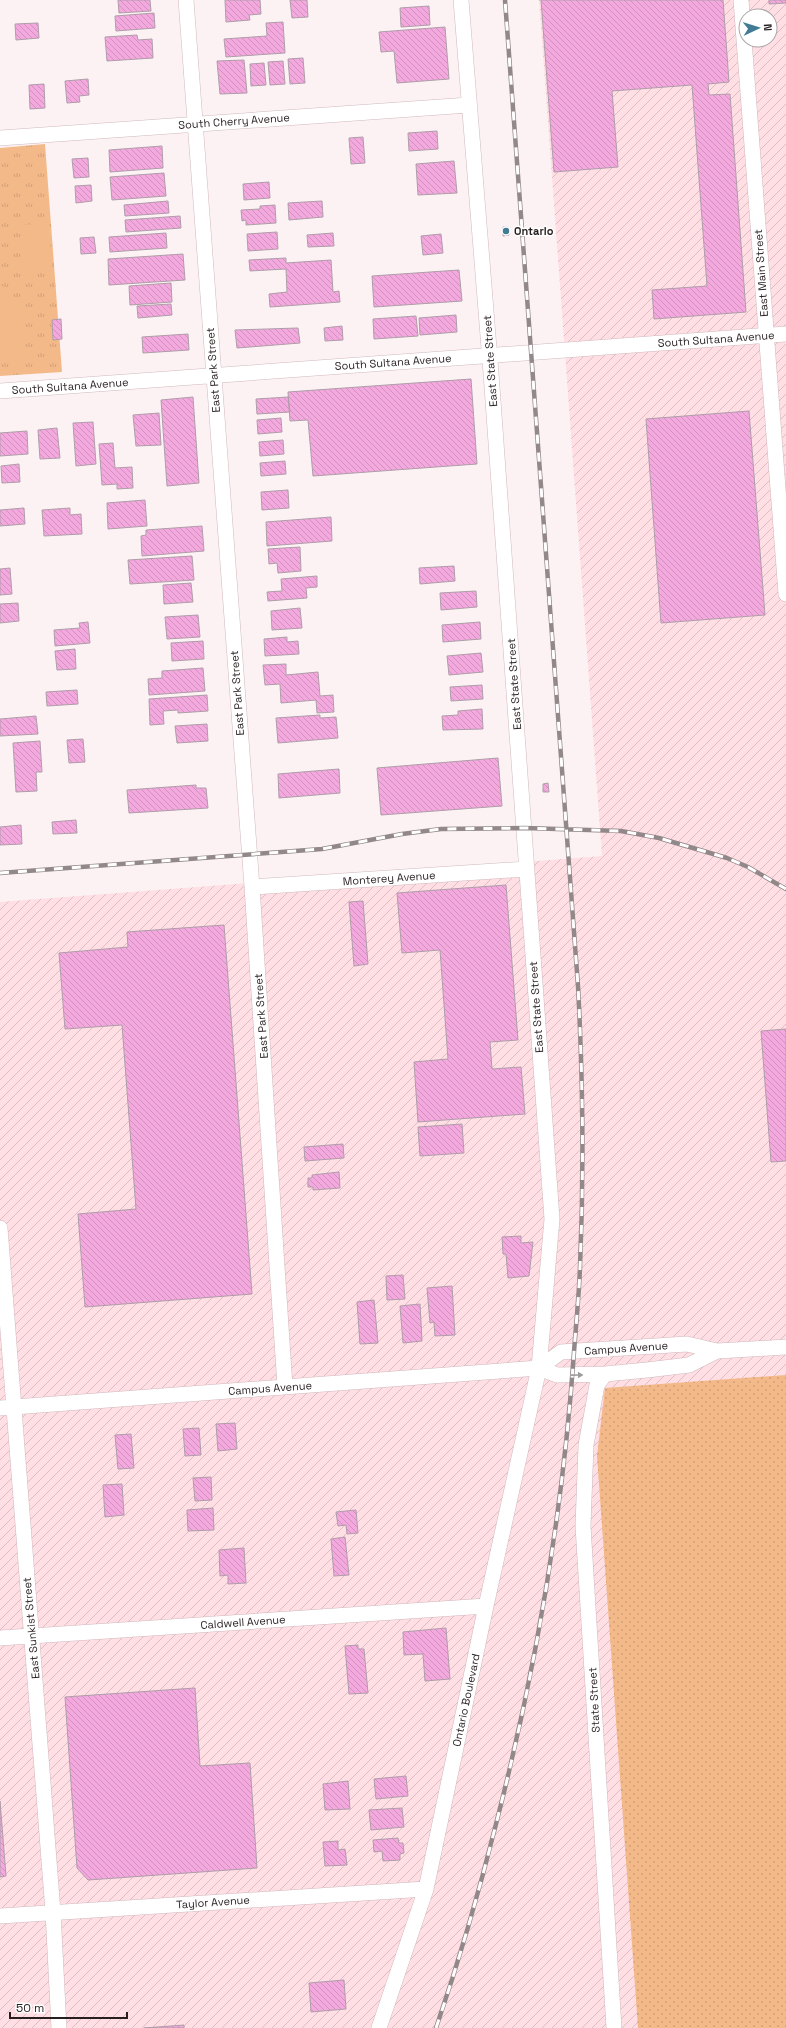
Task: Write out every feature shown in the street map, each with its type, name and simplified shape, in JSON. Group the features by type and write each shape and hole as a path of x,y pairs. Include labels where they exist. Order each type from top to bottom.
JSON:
{"street":[{"name":"East Park Street","path":"186,0 252,887 285,1387"},
{"name":"East State Street","path":"461,0 490,356 552,1220 540,1368"},
{"name":"East Main Street","path":"741,0 786,594"},
{"name":"South Cherry Avenue","path":"0,138 195,123 469,105"},
{"name":"South Sultana Avenue","path":"0,391 786,334"},
{"name":"Monterey Avenue","path":"252,887 526,870"},
{"name":"East Sunkist Street","path":"0,1228 7,1407 32,1636 53,1912 59,2028"},
{"name":"Campus Avenue","path":"540,1368 561,1352 687,1344 717,1351 786,1347"},
{"name":"Campus Avenue","path":"7,1407 540,1368 557,1375 605,1374 689,1365 717,1351"},
{"name":"Ontario Boulevard","path":"379,2028 426,1889 486,1606 540,1368"},
{"name":"State Street","path":"605,1374 597,1385 586,1445 583,1526 614,2028"},
{"name":"Caldwell Avenue","path":"0,1638 486,1606"},
{"name":"Taylor Avenue","path":"0,1916 426,1889"}],"shaded area":[{"path":"539,0 786,0 786,2028 0,2028 0,902 602,856"}],"green space":[{"path":"45,144 62,372 0,376 0,148"},
{"path":"49,223 52,271 25,273 22,225"},
{"path":"3,286 22,306 26,357 0,359 0,287"},
{"path":"786,1375 786,2028 638,2028 597,1456 605,1388"}],"building":[{"path":"118,0 150,0 151,11 119,13"},
{"path":"225,0 260,0 261,14 249,15 250,20 226,22"},
{"path":"290,0 307,0 308,17 292,18"},
{"path":"541,0 723,0 729,82 708,84 709,95 730,94 746,312 654,319 652,290 707,286 692,85 612,91 618,167 554,172"},
{"path":"769,0 786,0 786,3 769,4"},
{"path":"429,6 430,25 401,27 400,8"},
{"path":"154,13 155,28 116,31 115,16"},
{"path":"283,22 285,53 226,57 224,39 267,36 266,23"},
{"path":"38,23 39,38 16,40 15,24"},
{"path":"445,27 449,79 397,83 394,51 381,52 379,32"},
{"path":"137,35 138,40 152,39 153,58 107,61 105,37"},
{"path":"303,58 305,83 290,84 288,59"},
{"path":"244,60 247,93 220,94 217,61"},
{"path":"283,61 285,84 270,85 268,62"},
{"path":"264,63 266,85 251,86 250,64"},
{"path":"88,79 89,95 79,96 80,102 67,103 65,81"},
{"path":"44,84 45,108 30,109 29,85"},
{"path":"437,131 438,149 409,151 408,133"},
{"path":"363,137 365,163 351,164 349,138"},
{"path":"162,146 163,168 110,172 109,150"},
{"path":"88,158 89,177 74,178 72,159"},
{"path":"454,161 457,193 418,195 416,164"},
{"path":"164,173 166,196 112,200 110,177"},
{"path":"269,182 270,198 244,200 243,184"},
{"path":"91,185 92,201 76,203 75,186"},
{"path":"168,201 169,213 125,216 124,205"},
{"path":"322,201 323,217 289,220 288,203"},
{"path":"275,205 276,223 246,225 246,220 242,221 241,210 260,209 260,206"},
{"path":"180,216 181,228 126,232 125,220"},
{"name":"Ontario","path":"503,227 508,227 509,235 503,236"},
{"path":"277,232 278,249 248,251 247,234"},
{"path":"166,233 167,248 110,252 109,237"},
{"path":"333,233 334,246 308,247 307,235"},
{"path":"441,234 443,253 423,255 421,236"},
{"path":"94,237 96,253 81,254 80,238"},
{"path":"183,254 185,280 109,285 108,259"},
{"path":"286,258 286,263 331,260 333,292 339,291 340,302 270,307 269,294 287,292 286,269 250,271 249,260"},
{"path":"459,270 462,301 374,307 372,276"},
{"path":"171,283 172,302 130,305 129,286"},
{"path":"171,304 172,315 138,318 137,306"},
{"path":"456,315 457,332 420,335 419,318"},
{"path":"416,316 418,336 374,339 373,319"},
{"path":"61,319 62,339 53,340 52,320"},
{"path":"342,326 343,340 325,341 324,328"},
{"path":"298,328 300,343 237,348 235,330"},
{"path":"188,334 189,350 143,353 142,337"},
{"path":"471,379 477,464 313,476 308,420 290,421 288,392"},
{"path":"193,397 199,483 167,486 161,400"},
{"path":"288,397 290,412 257,414 256,399"},
{"path":"749,411 765,615 661,623 646,419"},
{"path":"159,413 161,445 136,446 133,415"},
{"path":"281,418 282,432 258,434 257,420"},
{"path":"93,422 96,464 76,466 73,423"},
{"path":"57,428 60,458 40,459 38,430"},
{"path":"27,431 28,454 0,456 0,433"},
{"path":"283,440 284,454 260,456 259,442"},
{"path":"113,443 115,468 132,467 133,488 117,489 117,484 102,485 99,444"},
{"path":"285,461 286,474 261,476 260,463"},
{"path":"19,464 20,482 2,483 1,466"},
{"path":"288,490 289,508 262,510 261,492"},
{"path":"145,500 147,526 108,529 107,503"},
{"path":"24,508 25,524 0,526 0,510"},
{"path":"70,508 70,515 81,514 82,534 44,536 42,510"},
{"path":"331,517 332,541 267,546 266,522"},
{"path":"202,526 204,551 142,556 141,536 146,535 146,530"},
{"path":"300,547 301,571 278,573 277,563 269,564 268,549"},
{"path":"192,556 194,580 130,584 128,560"},
{"path":"454,566 455,581 420,584 419,568"},
{"path":"10,568 12,594 0,595 0,569"},
{"path":"317,576 317,587 306,588 307,598 268,601 267,592 282,591 281,579"},
{"path":"191,583 193,602 164,604 163,585"},
{"path":"476,591 477,607 441,610 440,593"},
{"path":"18,603 19,621 0,623 0,604"},
{"path":"300,608 302,628 272,630 271,611"},
{"path":"198,615 200,637 167,639 165,617"},
{"path":"88,622 90,643 55,646 54,630 80,628 79,623"},
{"path":"480,622 481,639 443,642 442,625"},
{"path":"287,637 287,642 298,641 299,654 265,656 264,639"},
{"path":"203,641 204,659 172,661 171,643"},
{"path":"75,649 76,669 57,670 55,651"},
{"path":"481,653 483,672 449,675 447,656"},
{"path":"286,664 286,675 318,672 320,696 333,695 334,712 317,713 316,700 281,703 280,684 265,685 263,665"},
{"path":"203,668 205,691 149,695 148,679 162,678 162,671"},
{"path":"482,685 483,699 451,701 450,687"},
{"path":"77,690 78,704 47,706 46,692"},
{"path":"207,695 208,711 178,713 178,710 163,711 164,724 150,725 149,699"},
{"path":"482,709 483,729 443,730 442,716 458,715 458,711"},
{"path":"320,715 320,718 336,717 338,738 278,743 276,718"},
{"path":"36,716 38,734 0,736 0,719"},
{"path":"207,724 208,741 177,743 175,726"},
{"path":"83,739 85,762 69,763 67,740"},
{"path":"40,741 42,772 36,772 37,791 16,792 13,743"},
{"path":"498,758 502,806 381,815 377,768"},
{"path":"339,769 340,793 279,798 278,774"},
{"path":"548,783 549,792 543,792 543,784"},
{"path":"196,785 196,788 206,788 208,808 129,813 127,790"},
{"path":"76,820 77,833 53,834 52,822"},
{"path":"21,825 22,844 0,845 0,827"},
{"path":"506,885 518,1040 490,1042 492,1069 521,1067 525,1114 418,1122 414,1062 448,1059 440,950 402,953 397,893"},
{"path":"363,901 368,964 354,966 349,902"},
{"path":"224,925 252,1294 85,1307 78,1214 136,1209 122,1025 65,1029 59,953 128,947 127,932"},
{"path":"786,1029 786,1161 771,1162 761,1031"},
{"path":"462,1124 464,1153 420,1156 418,1127"},
{"path":"343,1144 344,1158 305,1161 304,1147"},
{"path":"339,1172 340,1188 313,1190 313,1187 308,1187 308,1178 312,1178 312,1175"},
{"path":"521,1236 521,1243 533,1242 529,1276 508,1278 506,1254 503,1254 502,1237"},
{"path":"403,1275 405,1299 387,1300 386,1276"},
{"path":"452,1286 455,1335 435,1336 434,1322 430,1323 427,1288"},
{"path":"374,1300 378,1343 360,1344 357,1302"},
{"path":"420,1304 422,1341 403,1343 400,1306"},
{"path":"235,1423 237,1449 218,1451 216,1424"},
{"path":"199,1428 201,1455 185,1456 183,1429"},
{"path":"131,1434 134,1468 118,1469 115,1435"},
{"path":"211,1477 212,1500 195,1501 193,1478"},
{"path":"122,1484 124,1515 105,1517 103,1485"},
{"path":"213,1508 214,1530 188,1531 187,1510"},
{"path":"356,1510 358,1533 347,1534 346,1525 338,1526 336,1512"},
{"path":"345,1537 349,1575 334,1576 331,1539"},
{"path":"244,1548 246,1583 228,1584 228,1575 220,1576 219,1550"},
{"path":"446,1628 450,1679 425,1681 423,1654 404,1655 403,1632"},
{"path":"358,1645 358,1649 364,1649 368,1693 349,1694 345,1646"},
{"path":"195,1688 200,1766 250,1763 257,1868 88,1880 77,1868 65,1697"},
{"path":"406,1776 408,1796 376,1799 374,1779"},
{"path":"348,1781 350,1809 325,1810 323,1784"},
{"path":"0,1801 6,1876 0,1877"},
{"path":"402,1808 404,1827 371,1830 369,1810"},
{"path":"398,1838 399,1843 403,1843 404,1853 400,1854 400,1860 383,1861 382,1851 374,1852 373,1840"},
{"path":"338,1841 338,1850 345,1849 347,1865 325,1866 323,1842"},
{"path":"344,1980 346,2009 311,2012 309,1983"},
{"path":"184,2025 184,2028 144,2028"}],"railway":[{"path":"436,2028 476,1901 524,1707 546,1590 563,1471 580,1278 582,1126 578,986 505,0"},
{"path":"0,873 322,849 402,834 441,829 525,828 621,831 659,838 727,858 748,867 786,889"}],"place":[{"name":"Ontario","path":"506,231"}]}
